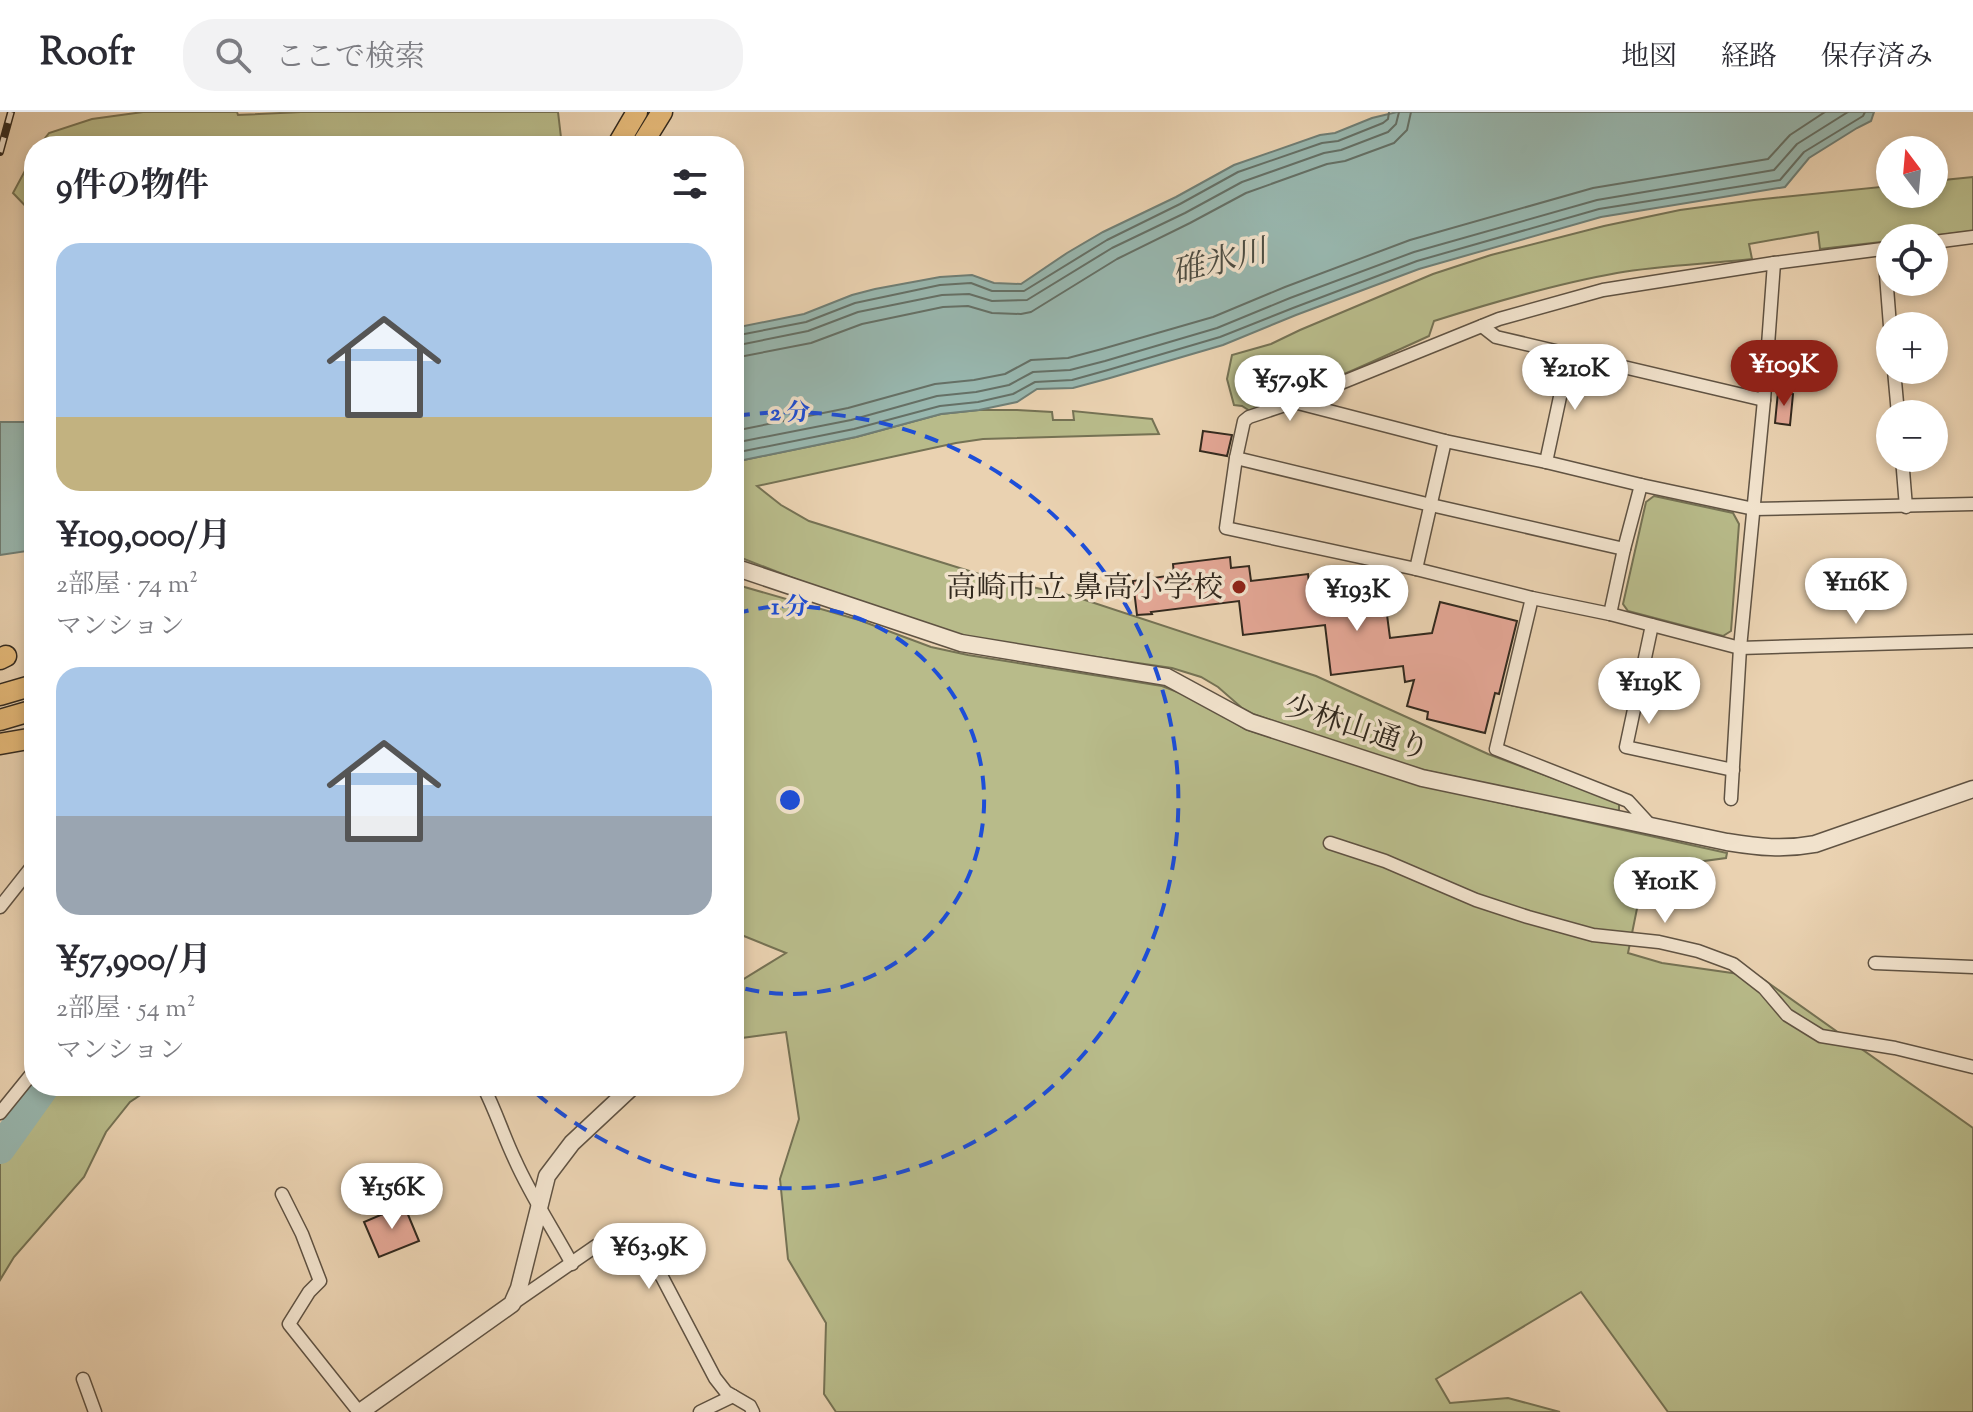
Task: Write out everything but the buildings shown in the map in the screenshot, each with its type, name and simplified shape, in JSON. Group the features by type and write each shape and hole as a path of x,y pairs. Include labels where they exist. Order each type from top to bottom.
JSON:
{"highway":[{"path":"623,136 637,112"},
{"path":"647,136 662,112"},
{"path":"0,695 24,688"},
{"path":"0,720 24,713"},
{"path":"0,744 24,740"}],"street":[{"path":"1948,240 1973,237"},
{"path":"1876,250 1603,290 1499,319 1294,402 1249,417 1244,421 1236,458 1226,528 1610,614 1740,648 1973,641"},
{"path":"1731,799 1740,648 1774,263"},
{"path":"1482,326 1496,337 1764,400"},
{"path":"1546,462 1569,355"},
{"path":"1294,402 1445,441 1754,509 1973,504"},
{"path":"1416,569 1445,441"},
{"path":"1236,458 1624,549"},
{"path":"1903,472 1906,507"},
{"path":"1610,614 1641,485"},
{"name":"少林山通り","path":"744,570 961,643 1167,677 1250,722 1422,778 1741,844 1770,849 1815,844 1973,789"},
{"path":"1532,598 1496,749 1628,801 1650,825"},
{"path":"1652,625 1626,747 1733,770"},
{"path":"1330,843 1528,917 1593,935 1659,942 1733,964 1764,988 1787,1015 1821,1036 1895,1048 1973,1067"},
{"path":"0,907 24,877"},
{"path":"1875,963 1973,967"},
{"path":"0,1113 24,1083"},
{"path":"488,1096 514,1158 572,1264"},
{"path":"512,1304 519,1288 547,1176 572,1143 622,1096"},
{"path":"282,1194 320,1281 309,1292 289,1324 366,1410 596,1246 622,1241 651,1261 721,1387 750,1406 753,1412"},
{"path":"83,1379 95,1412"},
{"path":"700,1412 733,1396"}],"green space":[{"path":"143,112 237,112 238,115 301,112 558,112 561,136 47,136 92,119"},
{"path":"24,173 24,205 13,193"},
{"path":"1973,177 1973,231 1948,234 1948,224 1876,224 1876,243 1820,249 1818,232 1749,244 1752,259 1634,270 1571,282 1434,321 1429,336 1273,403 1250,411 1234,405 1227,379 1232,355 1271,344 1433,274 1491,255 1680,210 1876,187 1876,208 1948,208 1948,180"},
{"path":"1017,410 1052,412 1053,420 1074,420 1073,411 1152,419 1159,434 983,439 757,486 809,521 995,579 1073,596 1316,676 1488,754 1614,801 1619,804 1619,812 1414,768 1253,714 1201,677 1172,668 961,635 867,607 744,559 744,460 856,437 941,414"},
{"path":"1654,496 1733,513 1739,524 1731,631 1723,636 1628,611 1623,604 1646,502"},
{"path":"744,587 859,620 931,647 1162,686 1198,700 1245,729 1416,784 1727,853 1726,858 1645,869 1628,953 1662,963 1760,977 1973,1128 1973,1412 1668,1412 1581,1292 1436,1379 1450,1403 1508,1398 1560,1412 836,1412 824,1394 826,1323 788,1259 780,1179 799,1119 786,1032 744,1038 744,979 786,953 744,936"},
{"path":"51,1096 139,1096 130,1102 106,1132 84,1177 14,1257 0,1280 0,1159"}],"water":[{"name":"碓氷川","path":"1397,112 1874,112 1871,121 1809,158 1785,187 1601,217 1419,269 1223,345 1110,378 1073,388 1037,389 1017,402 941,414 856,437 744,460 744,326 804,314 875,289 940,277 972,275 994,283 1021,284 1103,232 1234,165"},
{"path":"0,422 24,422 24,551 0,555"}],"waterway":[{"path":"0,1149 38,1096"}],"railway":[{"path":"0,152 11,112"}],"place":[{"name":"高崎市立 鼻高小学校","path":"1239,587"}]}
